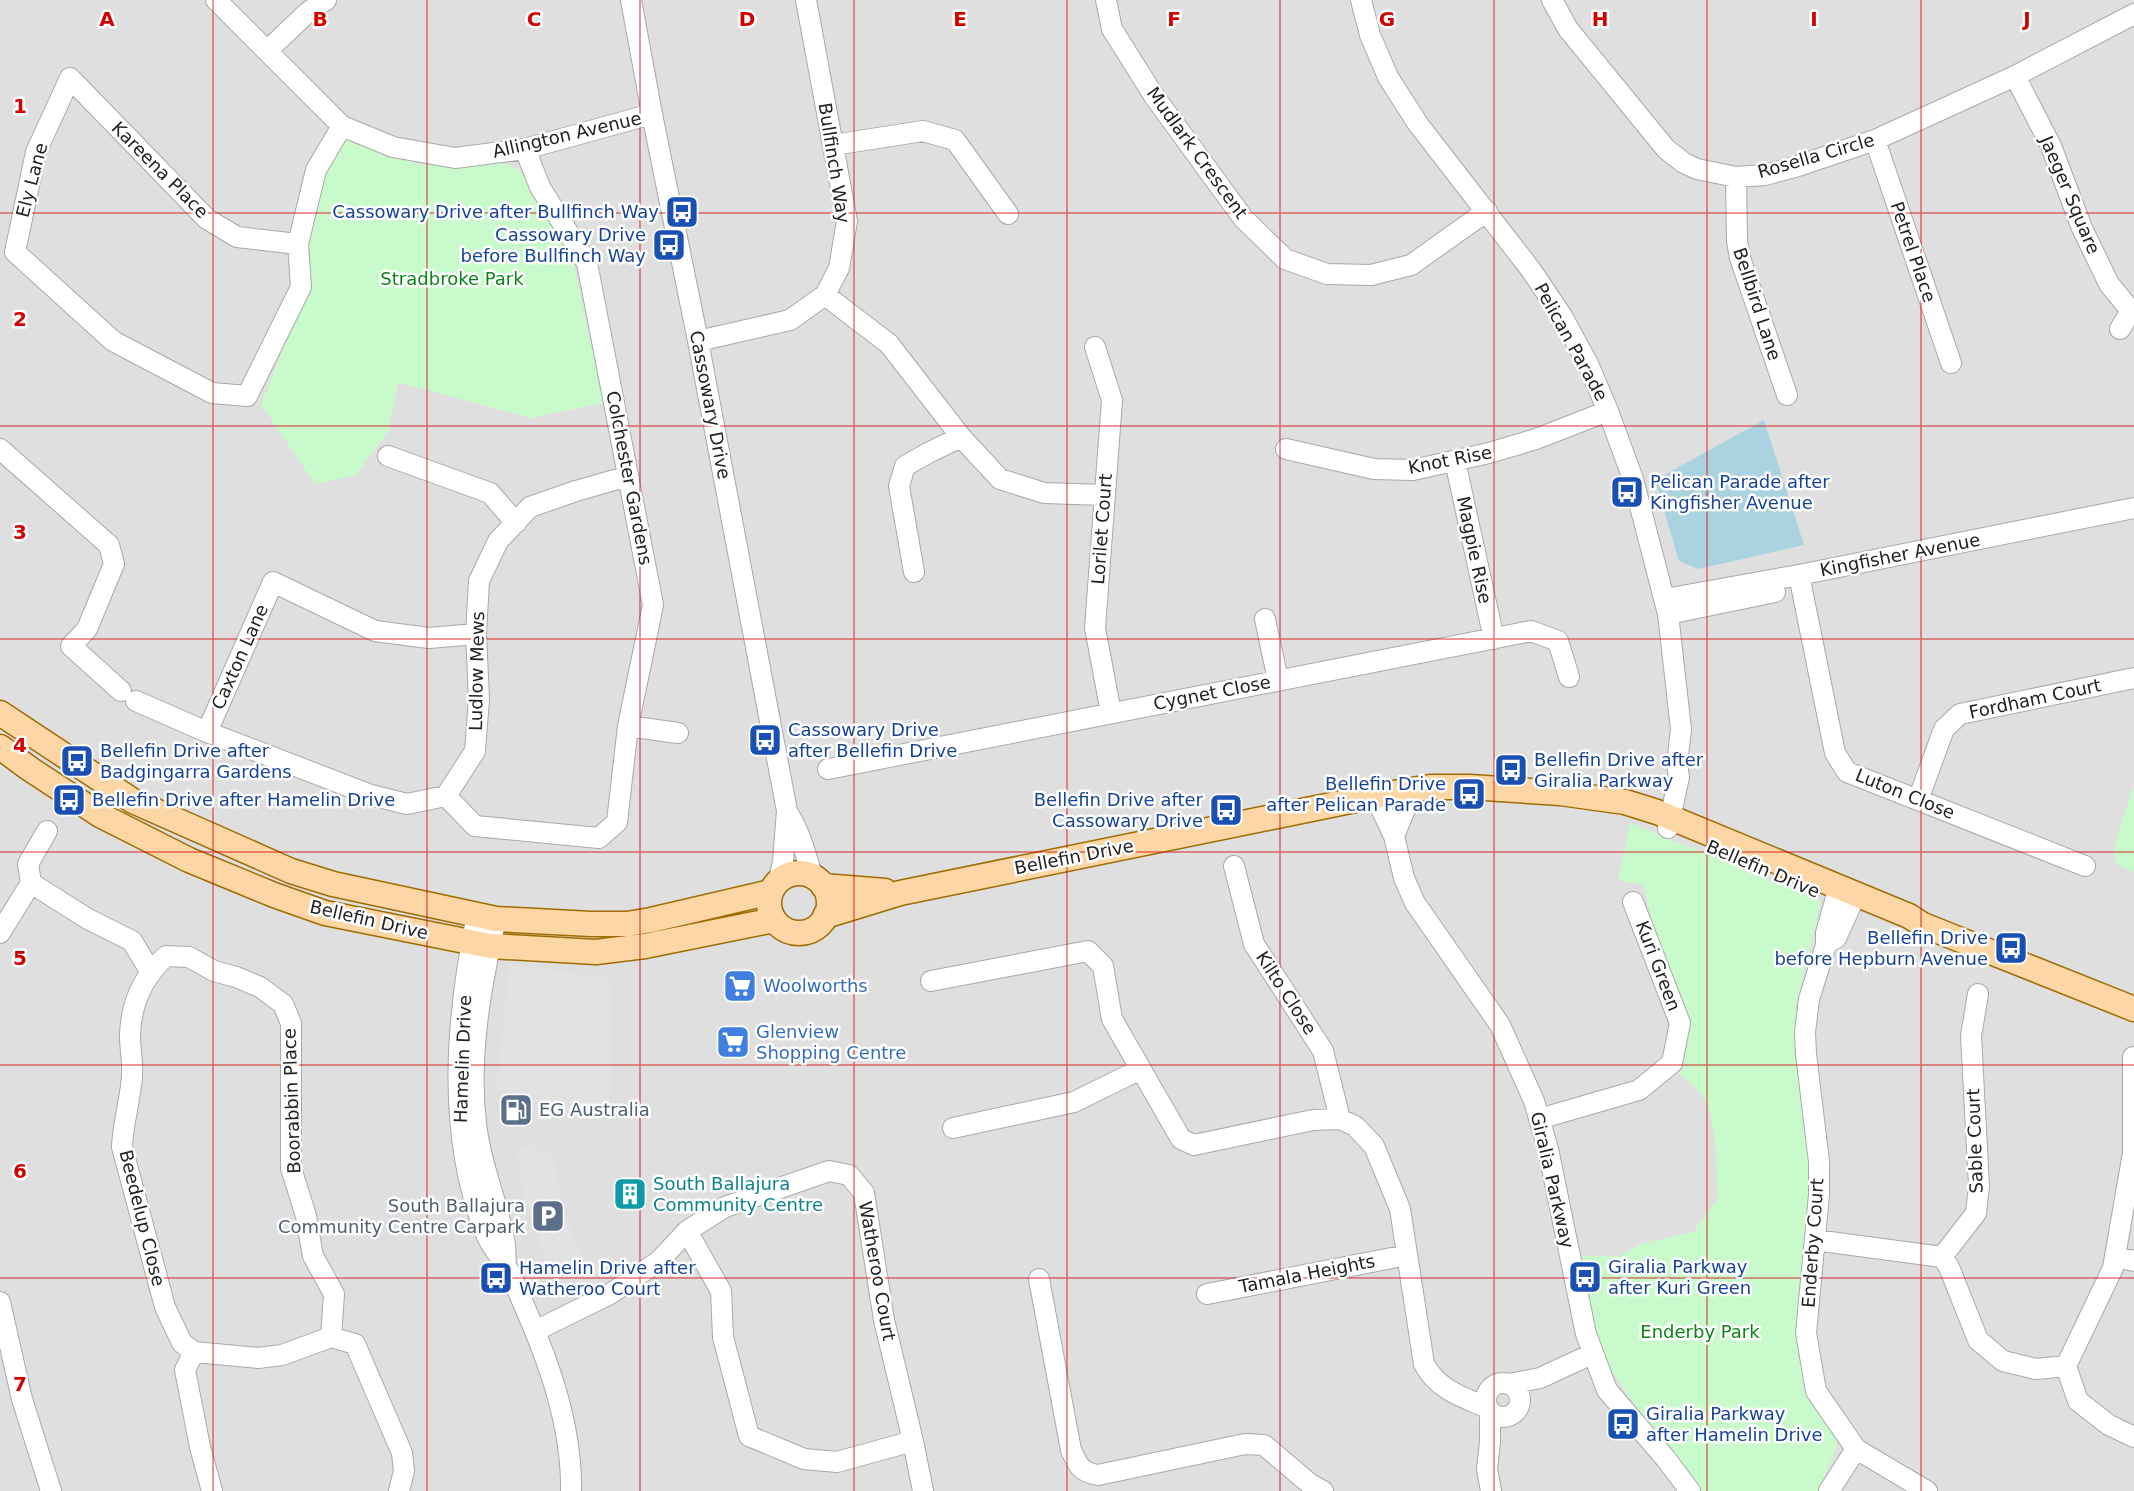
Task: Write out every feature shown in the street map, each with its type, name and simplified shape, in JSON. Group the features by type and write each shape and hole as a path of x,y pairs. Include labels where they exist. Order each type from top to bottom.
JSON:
{"main road":[{"name":"Bellefin Drive","path":"0,713 133,801 291,871 353,889 486,917 627,924 741,900 775,886"},
{"name":"Bellefin Drive","path":"0,747 100,816 189,860 325,913 481,944 566,951 620,951 774,920"},
{"name":"Bellefin Drive","path":"825,916 900,893 1375,796 1430,787 1470,787 1560,793 1625,802 1845,897 1909,916 1923,925 2134,1009"},
{"path":"795,873 818,881 828,898 827,912 821,923 810,931 797,933 784,929 774,920 770,912 769,902 775,886 795,873"},
{"name":"Bellefin Drive","path":"818,881 900,893"}],"street":[{"name":"Allington Avenue","path":"216,0 342,126 393,147 455,159 525,149 651,114"},
{"path":"267,51 309,12 326,0"},
{"name":"Cassowary Drive","path":"631,0 651,114 698,340 787,811 783,861 775,886"},
{"name":"Bullfinch Way","path":"698,340 790,320 825,295 839,268 847,221 806,0"},
{"name":"Mudlark Crescent","path":"1106,0 1112,29 1154,96 1243,218 1285,259 1327,274 1371,275 1410,265 1486,211"},
{"name":"Pelican Parade","path":"1361,0 1370,35 1388,76 1418,124 1527,264 1562,316 1588,364 1634,479 1667,607 1681,729 1677,764 1670,772 1663,820"},
{"name":"Rosella Circle","path":"1552,0 1568,29 1666,149 1697,170 1736,177 1765,175 1875,141 2016,76 2134,14"},
{"name":"Jaeger Square","path":"2016,76 2051,146 2082,228 2109,284 2132,311 2120,328"},
{"name":"Kareena Place","path":"70,78 207,219 237,237 298,244"},
{"name":"Ely Lane","path":"70,78 36,152 15,252 113,341 212,393 247,396 301,287 298,244"},
{"path":"298,244 316,170 342,126"},
{"path":"832,145 923,131 955,140 1008,214"},
{"name":"Petrel Place","path":"1875,141 1951,363"},
{"name":"Colchester Gardens","path":"446,796 475,826 599,838 617,822 628,726 653,605 587,263 540,188 525,149"},
{"name":"Bellbird Lane","path":"1736,177 1737,241 1740,258 1787,394"},
{"path":"825,295 889,344 961,437 1000,479 1044,493 1105,495"},
{"name":"Lorilet Court","path":"1095,347 1112,400 1095,628 1111,713"},
{"name":"Knot Rise","path":"1286,449 1374,469 1413,470 1489,453 1536,439 1608,411"},
{"path":"914,572 899,486 905,466 961,437"},
{"path":"0,449 109,545 114,564 87,629 71,646 128,696 207,732 371,795 407,804 446,796"},
{"path":"388,456 490,493 516,522"},
{"name":"Magpie Rise","path":"1455,461 1494,639"},
{"name":"Ludlow Mews","path":"446,796 475,751 479,699 476,634 479,581 498,541 530,507 628,476"},
{"name":"Kingfisher Avenue","path":"1800,581 2134,508"},
{"name":"Kingfisher Avenue","path":"1667,607 2134,521"},
{"name":"Luton Close","path":"1800,581 1834,753 1847,772 2085,866"},
{"name":"Caxton Lane","path":"207,732 273,582 375,631 429,638 476,634"},
{"path":"1265,618 1278,680"},
{"name":"Cygnet Close","path":"828,769 1531,631 1558,641 1569,677"},
{"name":"Fordham Court","path":"1918,800 1944,729 1960,714 2134,678"},
{"path":"628,726 678,733"},
{"path":"1394,836 1413,790"},
{"name":"Giralia Parkway","path":"1375,796 1394,836 1404,878 1415,903 1500,1025 1515,1054 1548,1149 1586,1334 1607,1390 1690,1491"},
{"name":"Cassowary Drive","path":"787,811 794,822 818,881"},
{"path":"0,933 31,883 28,864 47,831"},
{"name":"Kilto Close","path":"1234,866 1254,944 1323,1051 1340,1119"},
{"path":"31,883 88,919 132,941 150,970"},
{"name":"Enderby Court","path":"1845,897 1836,938 1826,945 1809,999 1805,1032 1819,1162 1819,1195 1806,1332 1816,1390 1856,1449 1926,1491"},
{"name":"Kuri Green","path":"1539,1119 1639,1090 1672,1063 1680,1023 1633,902"},
{"name":"Hamelin Drive","path":"486,917 481,944 480,1008 474,1067 476,1123 487,1180 504,1239 506,1266 535,1331 561,1410 567,1443 571,1491"},
{"path":"931,981 1088,951 1103,966 1112,1019 1181,1139 1194,1145 1313,1120 1340,1119 1355,1126 1374,1146 1400,1209 1424,1364 1439,1384 1448,1391 1489,1404 1504,1418 1514,1398"},
{"name":"Boorabbin Place","path":"150,970 166,956 189,957 214,971 260,987 283,1004 291,1023 291,1168 306,1216 313,1256 334,1294 331,1337"},
{"name":"Beedelup Close","path":"150,970 135,1001 130,1032 132,1077 122,1147 165,1307 182,1343 194,1352"},
{"name":"Sable Court","path":"1942,1257 1977,1213 1979,1186 1971,1036 1978,994"},
{"path":"2133,1057 2133,1153 2125,1259 2114,1268 2066,1366 2078,1401 2109,1425 2134,1437"},
{"path":"953,1128 1074,1102 1141,1069"},
{"name":"Watheroo Court","path":"535,1331 610,1294 659,1261 687,1231 725,1207 829,1171 849,1175 864,1194 884,1320 913,1441 922,1491"},
{"path":"687,1231 722,1291 723,1336 749,1436 804,1459 837,1462 913,1441"},
{"path":"1815,1240 1942,1257 1949,1267 1978,1340 2003,1361 2036,1369 2066,1366"},
{"name":"Tamala Heights","path":"1207,1294 1407,1255"},
{"path":"1039,1279 1071,1450 1077,1463 1086,1473 1098,1475 1245,1444 1264,1444 1310,1484 1323,1491"},
{"path":"0,1302 22,1399 51,1491"},
{"path":"212,1491 200,1447 185,1370 194,1352 258,1358 282,1355 331,1337 355,1344 402,1453 404,1471 399,1491"},
{"path":"1490,1442 1514,1398 1540,1378 1592,1354"},
{"path":"1490,1491 1487,1469 1490,1442 1489,1404 1497,1384 1514,1398"},
{"path":"1829,1491 1856,1449"}],"shaded area":[{"path":"0,0 2134,0 2134,1491 0,1491"},
{"path":"510,964 611,979 610,1116 526,1104 526,1095 496,1089"},
{"name":"South Ballajura Community Centre Carpark","path":"530,1145 536,1152 552,1150 563,1211 588,1268 572,1282 565,1271 552,1276 532,1222 520,1176 517,1148"}],"green space":[{"name":"Stradbroke Park","path":"342,140 365,143 421,165 469,166 505,163 520,170 573,259 603,403 530,418 398,382 389,430 356,475 315,484 261,404 305,296 307,248 323,176"},
{"path":"2134,783 2134,872 2116,864 2114,848"},
{"name":"Enderby Park","path":"1630,823 1821,901 1796,1005 1810,1184 1797,1326 1806,1383 1838,1445 1818,1491 1699,1491 1665,1442 1639,1412 1611,1370 1589,1312 1579,1256 1619,1256 1643,1243 1693,1232 1718,1199 1714,1132 1708,1107 1697,1089 1675,1071 1686,1045 1682,1011 1659,956 1644,885 1618,880"}],"water":[{"path":"1764,420 1804,545 1698,569 1679,561 1655,480"}],"place":[{"name":"Cassowary Drive after Bullfinch Way","path":"682,212"},
{"name":"Cassowary Drive before Bullfinch Way","path":"669,245"},
{"name":"Pelican Parade after Kingfisher Avenue","path":"1627,492"},
{"name":"Cassowary Drive after Bellefin Drive","path":"765,740"},
{"name":"Bellefin Drive after Badgingarra Gardens","path":"77,761"},
{"name":"Bellefin Drive after Giralia Parkway","path":"1511,770"},
{"name":"Bellefin Drive after Pelican Parade","path":"1469,794"},
{"name":"Bellefin Drive after Hamelin Drive","path":"69,800"},
{"name":"Bellefin Drive after Cassowary Drive","path":"1226,810"},
{"name":"Bellefin Drive before Hepburn Avenue","path":"2011,948"},
{"name":"Woolworths","path":"740,986"},
{"name":"Glenview Shopping Centre","path":"733,1042"},
{"name":"EG Australia","path":"516,1110"},
{"name":"South Ballajura Community Centre","path":"630,1194"},
{"name":"South Ballajura Community Centre Carpark","path":"548,1216"},
{"name":"Giralia Parkway after Kuri Green","path":"1585,1277"},
{"name":"Hamelin Drive after Watheroo Court","path":"496,1278"},
{"name":"Giralia Parkway after Hamelin Drive","path":"1623,1424"}]}
